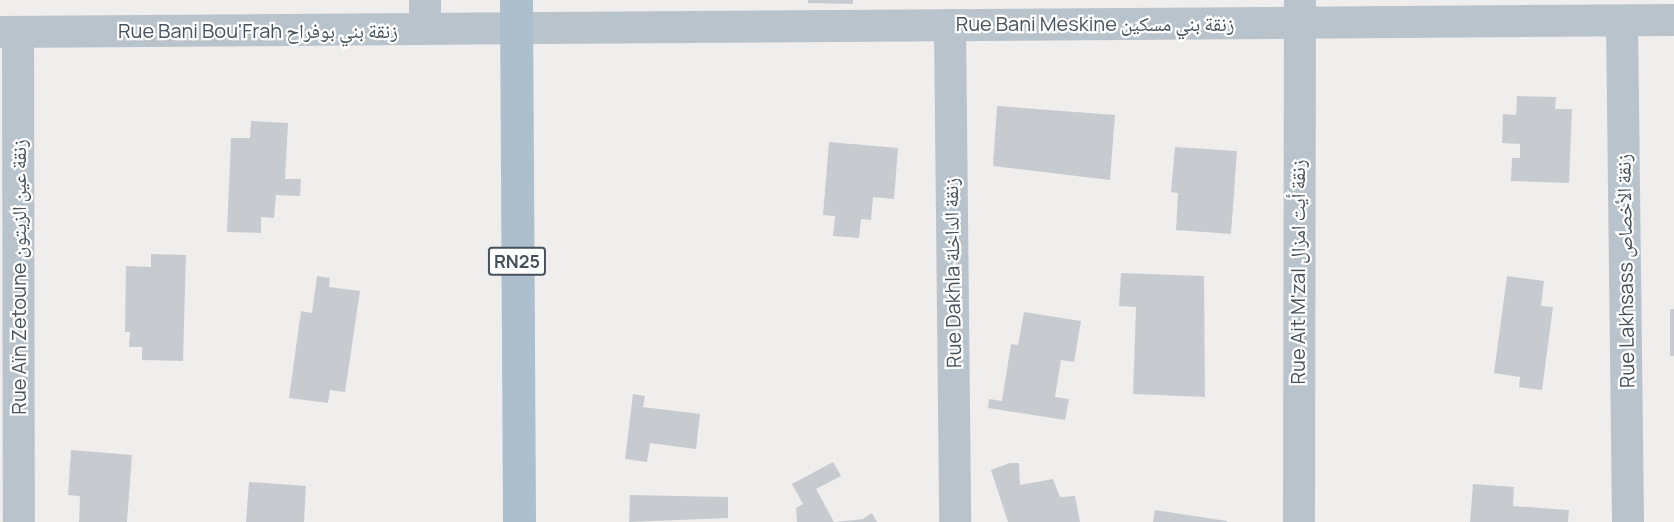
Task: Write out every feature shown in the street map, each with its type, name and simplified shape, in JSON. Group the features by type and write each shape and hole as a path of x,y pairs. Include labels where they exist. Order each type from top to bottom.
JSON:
{"main road":[{"name":"RN25","path":"516,15 519,522"}],"street":[{"name":"Rue Bani Meskine زنقة بني مسكين","path":"516,15 950,25 1298,11 1622,21 1674,20"},
{"name":"Rue Ait M'zal زنقة أيت امزال","path":"1298,11 1299,522"},
{"name":"Rue Bani Bou'Frah زنقة بني بوفراح","path":"9,32 425,15 516,15"},
{"name":"Rue Lakhsass زنقة الأخصاص","path":"1622,21 1628,522"},
{"name":"Rue Dakhla زنقة الداخلة","path":"950,25 955,522"},
{"name":"Rue Aïn Zetoune زنقة عين الزيتون","path":"9,32 19,522"}],"building":[{"path":"808,0 853,0 853,4 808,3"},
{"path":"1517,96 1556,97 1555,109 1572,109 1569,183 1511,181 1512,158 1520,158 1520,144 1502,143 1503,114 1516,115"},
{"path":"997,106 1115,115 1110,180 993,166"},
{"path":"251,121 288,123 285,179 301,179 300,196 276,195 274,218 261,217 261,233 227,232 231,138 250,138"},
{"path":"829,142 898,148 894,199 873,197 871,220 861,219 859,238 833,236 835,216 823,215"},
{"path":"1175,147 1237,151 1231,234 1176,230 1178,193 1171,192"},
{"path":"151,254 186,255 183,361 142,360 142,347 129,347 130,332 125,332 126,266 151,267"},
{"path":"1121,273 1204,276 1205,397 1133,394 1136,307 1119,306"},
{"path":"317,276 330,278 329,287 360,291 345,392 330,390 328,403 289,398 301,311 312,313"},
{"path":"1507,276 1544,281 1541,306 1553,307 1542,390 1519,387 1520,377 1494,373"},
{"path":"1670,309 1674,309 1674,356 1670,356"},
{"path":"1024,312 1081,321 1074,362 1061,360 1055,397 1069,399 1065,420 988,408 989,399 1002,401 1011,344 1018,345"},
{"path":"633,394 645,396 643,407 700,414 696,449 650,443 647,462 625,459"},
{"path":"71,450 132,455 127,522 79,522 80,496 68,495"},
{"path":"833,462 841,476 816,489 834,522 797,522 796,508 803,504 792,484"},
{"path":"1010,463 1019,463 1020,485 1053,479 1060,497 1075,496 1080,522 1008,522 991,470"},
{"path":"249,482 306,486 304,522 246,522"},
{"path":"1473,484 1514,487 1513,506 1569,510 1568,522 1470,522"},
{"path":"630,495 728,497 728,518 629,522"},
{"path":"1155,510 1227,521 1227,522 1153,522"},
{"path":"872,513 877,522 835,522 863,519"}]}
